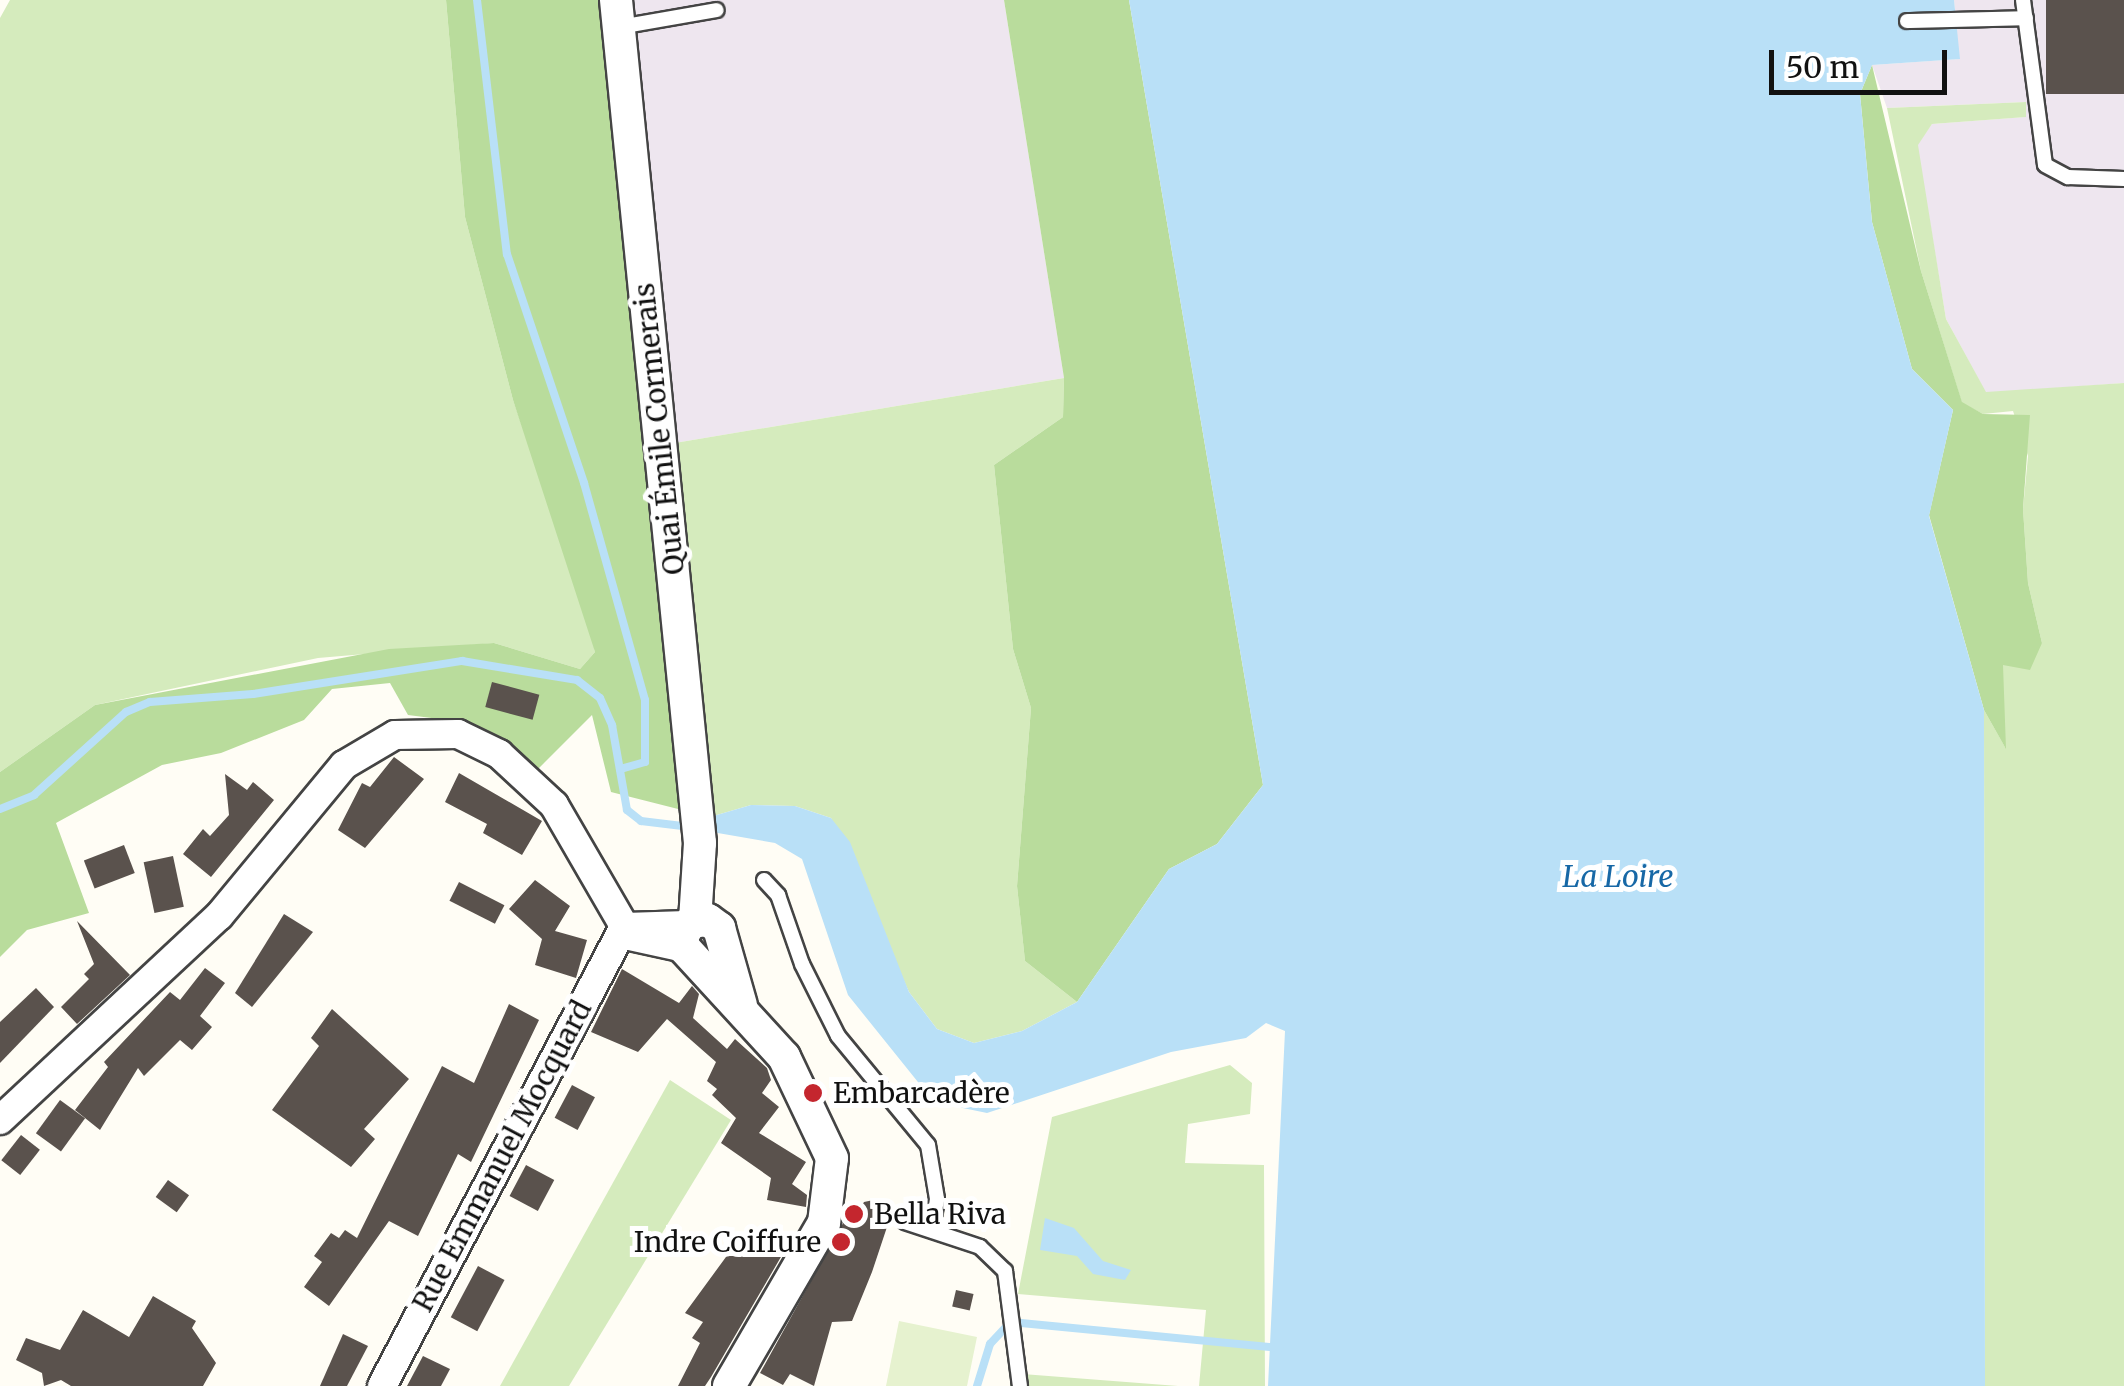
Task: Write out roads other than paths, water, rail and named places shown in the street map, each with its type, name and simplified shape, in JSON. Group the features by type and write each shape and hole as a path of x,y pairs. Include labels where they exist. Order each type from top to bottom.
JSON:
{"street":[{"name":"Quai Émile Cormerais","path":"617,13 696,806 701,850 714,887 700,937"},
{"path":"0,1120 219,916 344,765 395,735 458,734 530,778 554,805 624,927 700,937 724,995 741,1005 784,1057 832,1158 824,1223 729,1386"},
{"name":"Rue Emmanuel Mocquard","path":"382,1386 624,927"}],"lane":[{"path":"2024,0 2045,165 2068,178 2124,180"},
{"path":"617,13 717,10"},
{"path":"1907,22 2026,18"},
{"path":"764,880 778,894 802,964 838,1036 928,1145 936,1199 932,1231"},
{"path":"906,1222 980,1246 1004,1271 1020,1386"}],"water":[{"name":"La Loire","path":"1129,0 1954,0 1960,59 1872,65 1860,94 1872,222 1912,369 1953,410 1929,516 1984,710 1985,1386 1268,1386 1285,1031 1266,1023 1246,1038 1171,1052 987,1113 934,1102 848,995 802,859 775,843 712,832 710,817 751,805 795,806 831,818 850,842 909,992 937,1029 974,1043 1022,1031 1077,1002 1169,869 1217,844 1263,785"},
{"path":"1045,1218 1074,1228 1103,1261 1131,1270 1125,1280 1093,1274 1077,1256 1040,1250"}],"waterway":[{"path":"477,0 507,254 584,483 645,700 645,762 620,769"},
{"path":"0,809 34,795 126,712 150,702 253,694 462,661 577,680 600,698 612,725 627,810 641,821 691,827"},
{"path":"1021,1323 1280,1348"},
{"path":"977,1386 990,1344 1005,1328"}],"place":[{"name":"Embarcadère","path":"813,1093"},
{"name":"Bella Riva","path":"854,1214"},
{"name":"Indre Coiffure","path":"841,1242"}]}
